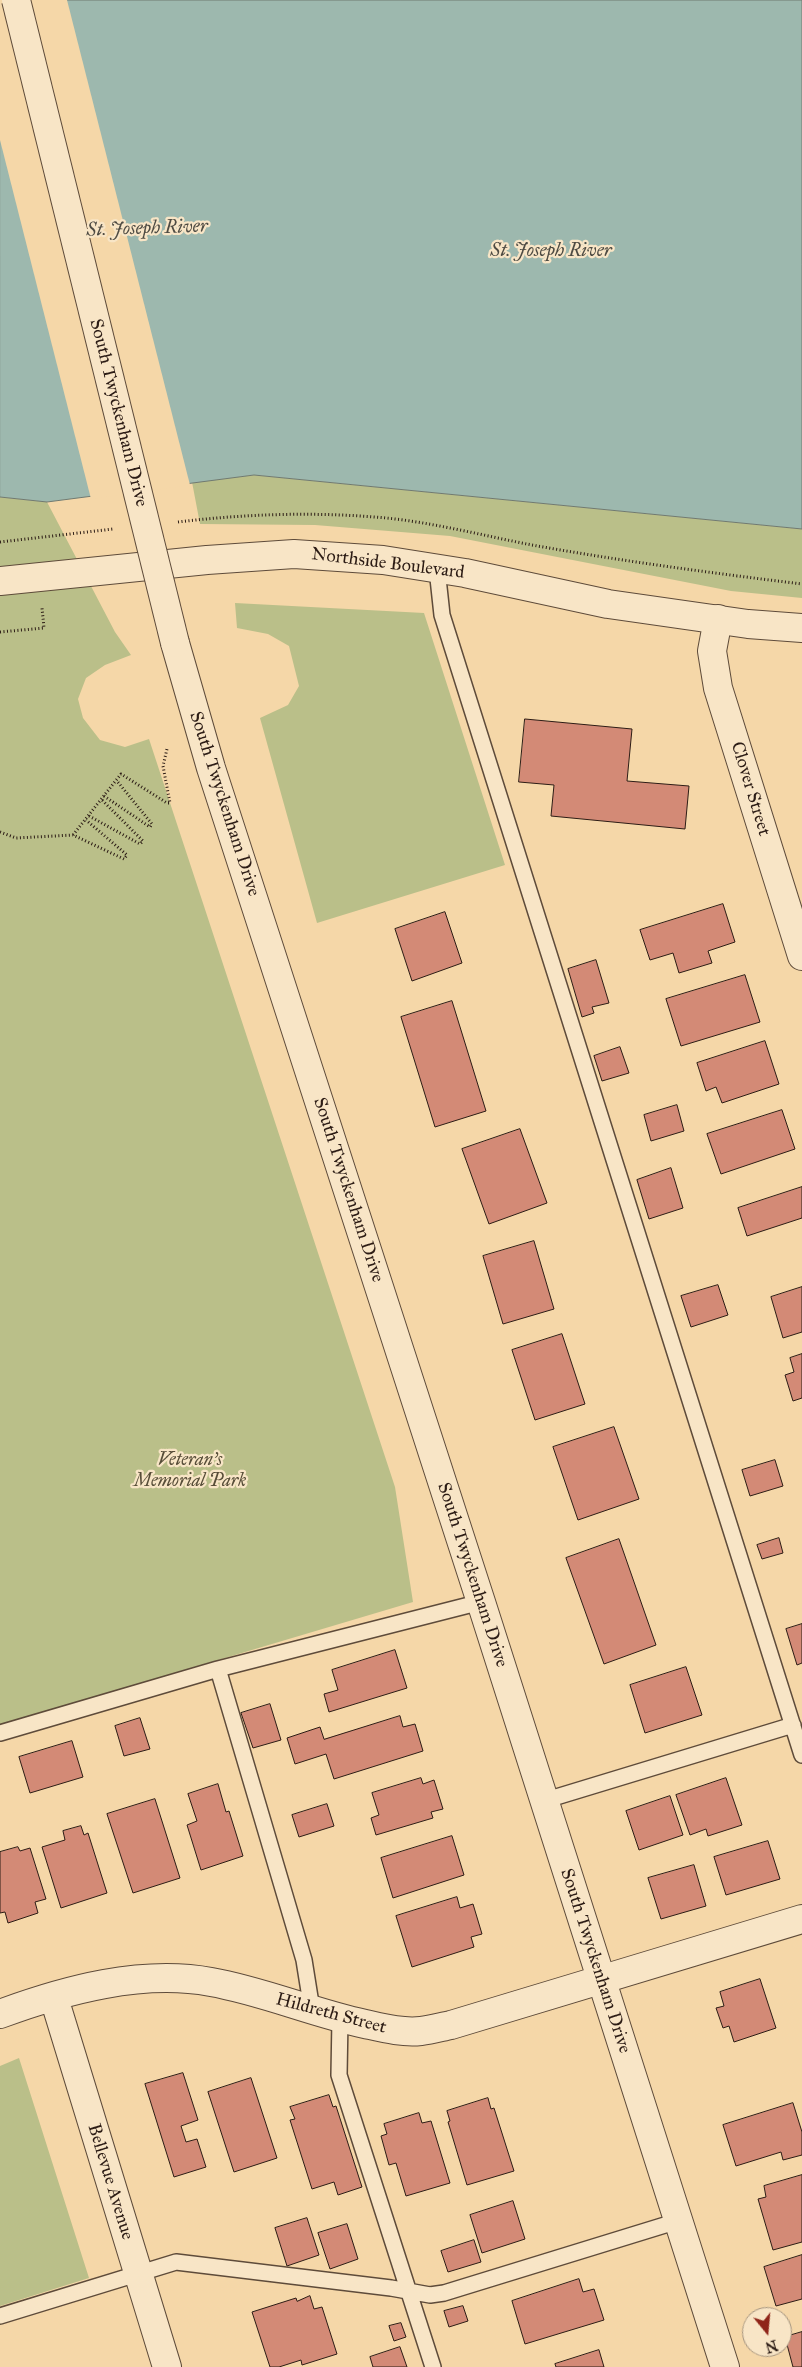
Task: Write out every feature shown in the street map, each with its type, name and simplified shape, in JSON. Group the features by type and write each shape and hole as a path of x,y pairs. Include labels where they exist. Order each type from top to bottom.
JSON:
{"street":[{"name":"South Twyckenham Drive","path":"16,0 175,644 214,777 481,1602 725,2367"},
{"name":"Northside Boulevard","path":"0,581 198,561 294,554 383,560 466,573 608,604 802,628"},
{"name":"Clover Street","path":"718,619 712,651 718,688 802,956"},
{"name":"Hildreth Street","path":"0,2014 95,1985 133,1980 182,1979 211,1982 340,2019 394,2031 421,2031 451,2025 802,1919"},
{"name":"Bellevue Avenue","path":"54,1998 167,2367"}],"lane":[{"path":"437,569 442,615 802,1755"},
{"path":"0,1733 218,1669 481,1602"},
{"path":"218,1669 304,1960 312,2010"},
{"path":"543,1801 792,1725"},
{"path":"340,2019 339,2075 433,2367"},
{"path":"0,2316 176,2262 430,2295 444,2293 678,2221"}],"path":[{"path":"73,835 117,781 120,774 167,803 170,802 163,766 167,749"},
{"path":"104,796 150,827 152,824 117,781"},
{"path":"89,816 140,844 143,841 102,800"},
{"path":"0,832 16,838 73,835 124,859 128,855 86,820"}],"green space":[{"path":"254,475 802,529 802,598 731,591 450,536 315,525 200,524 192,482"},
{"name":"Veteran's Memorial Park","path":"0,497 47,502 115,632 131,655 105,665 86,678 78,699 83,718 100,740 125,747 149,739 395,1487 413,1602 0,1725"},
{"path":"235,603 424,613 505,865 317,923 260,718 288,705 299,686 289,646 268,634 237,628"},
{"path":"19,2058 89,2278 0,2306 0,2066"}],"water":[{"name":"St. Joseph River","path":"0,0 802,0 802,529 254,475 47,502 0,497"}],"pier":[{"path":"0,0 67,0 190,485 91,499 0,140"}],"building":[{"path":"525,719 632,729 627,781 689,786 685,829 551,816 554,785 519,782"},
{"path":"723,904 735,942 708,951 712,963 679,973 673,953 650,960 640,930"},
{"path":"445,912 462,963 412,981 395,929"},
{"path":"596,960 609,1003 592,1007 594,1013 582,1017 568,969"},
{"path":"745,975 760,1022 681,1046 666,999"},
{"path":"452,1001 486,1111 435,1127 401,1017"},
{"path":"765,1041 779,1084 722,1103 716,1087 706,1091 697,1063"},
{"path":"620,1047 629,1073 602,1081 594,1056"},
{"path":"677,1105 684,1131 651,1141 644,1115"},
{"path":"782,1110 795,1149 721,1174 707,1134"},
{"path":"520,1129 547,1203 489,1224 462,1149"},
{"path":"671,1168 683,1208 649,1219 637,1180"},
{"path":"802,1187 802,1218 747,1236 738,1208"},
{"path":"534,1241 554,1309 503,1324 483,1256"},
{"path":"718,1285 728,1315 691,1327 681,1296"},
{"path":"802,1287 802,1332 783,1338 771,1297"},
{"path":"562,1334 585,1404 535,1420 512,1350"},
{"path":"802,1354 802,1398 793,1401 785,1375 794,1372 790,1358"},
{"path":"614,1427 639,1499 578,1520 553,1447"},
{"path":"775,1460 783,1486 750,1496 742,1470"},
{"path":"779,1538 783,1553 762,1559 757,1545"},
{"path":"619,1539 656,1645 604,1664 566,1558"},
{"path":"802,1624 802,1663 797,1665 786,1629"},
{"path":"395,1650 407,1688 329,1712 324,1694 338,1690 332,1670"},
{"path":"686,1667 702,1715 645,1733 630,1685"},
{"path":"270,1704 281,1740 253,1748 241,1713"},
{"path":"400,1716 403,1727 415,1724 423,1751 334,1779 326,1754 295,1764 287,1738 320,1727 324,1739"},
{"path":"140,1718 150,1749 124,1756 115,1726"},
{"path":"72,1741 83,1777 30,1793 19,1757"},
{"path":"421,1778 423,1784 434,1780 443,1809 431,1812 433,1818 376,1835 371,1818 379,1815 372,1793"},
{"path":"726,1778 742,1825 708,1836 706,1829 690,1835 676,1795"},
{"path":"218,1784 226,1812 229,1811 243,1856 201,1870 187,1825 197,1821 188,1794"},
{"path":"670,1796 683,1835 639,1850 626,1811"},
{"path":"155,1799 180,1878 133,1893 107,1814"},
{"path":"327,1804 334,1826 299,1837 292,1815"},
{"path":"81,1826 84,1835 88,1833 107,1893 61,1908 42,1847 65,1840 63,1831"},
{"path":"452,1836 464,1875 393,1898 381,1858"},
{"path":"768,1841 780,1879 726,1895 714,1857"},
{"path":"18,1847 20,1851 30,1848 46,1899 35,1902 38,1913 8,1923 5,1912 0,1913 0,1852"},
{"path":"694,1865 706,1906 661,1919 648,1878"},
{"path":"457,1897 460,1908 473,1904 482,1934 471,1937 474,1947 412,1967 396,1916"},
{"path":"760,1979 776,2028 734,2042 729,2026 723,2028 716,2008 724,2006 720,1992"},
{"path":"183,2073 198,2120 181,2126 186,2142 197,2139 206,2167 174,2177 145,2084"},
{"path":"251,2078 277,2158 234,2172 208,2092"},
{"path":"329,2095 333,2107 336,2106 362,2187 338,2195 334,2182 312,2189 290,2120 295,2119 290,2107"},
{"path":"488,2098 491,2109 494,2108 514,2171 467,2185 448,2122 450,2121 447,2111"},
{"path":"793,2103 802,2132 802,2155 783,2160 781,2152 736,2166 723,2125"},
{"path":"419,2113 422,2123 431,2121 450,2183 406,2196 396,2163 389,2165 381,2136 387,2134 384,2124"},
{"path":"802,2175 802,2242 773,2250 758,2199 766,2197 764,2186"},
{"path":"513,2201 525,2239 482,2253 470,2215"},
{"path":"307,2218 319,2255 287,2266 275,2228"},
{"path":"347,2224 358,2259 330,2269 318,2233"},
{"path":"474,2240 481,2262 448,2272 441,2251"},
{"path":"802,2255 802,2299 776,2306 764,2267"},
{"path":"579,2279 583,2292 594,2289 604,2320 525,2344 512,2301"},
{"path":"310,2296 314,2309 322,2307 337,2354 302,2365 301,2360 279,2367 270,2367 252,2312 296,2298 297,2301"},
{"path":"463,2306 468,2321 449,2327 444,2311"},
{"path":"401,2323 406,2337 394,2341 389,2326"},
{"path":"802,2332 802,2367 793,2367 790,2357 792,2357 792,2335"},
{"path":"400,2347 407,2367 373,2367 370,2357"},
{"path":"599,2350 604,2367 556,2367 555,2364"}]}
